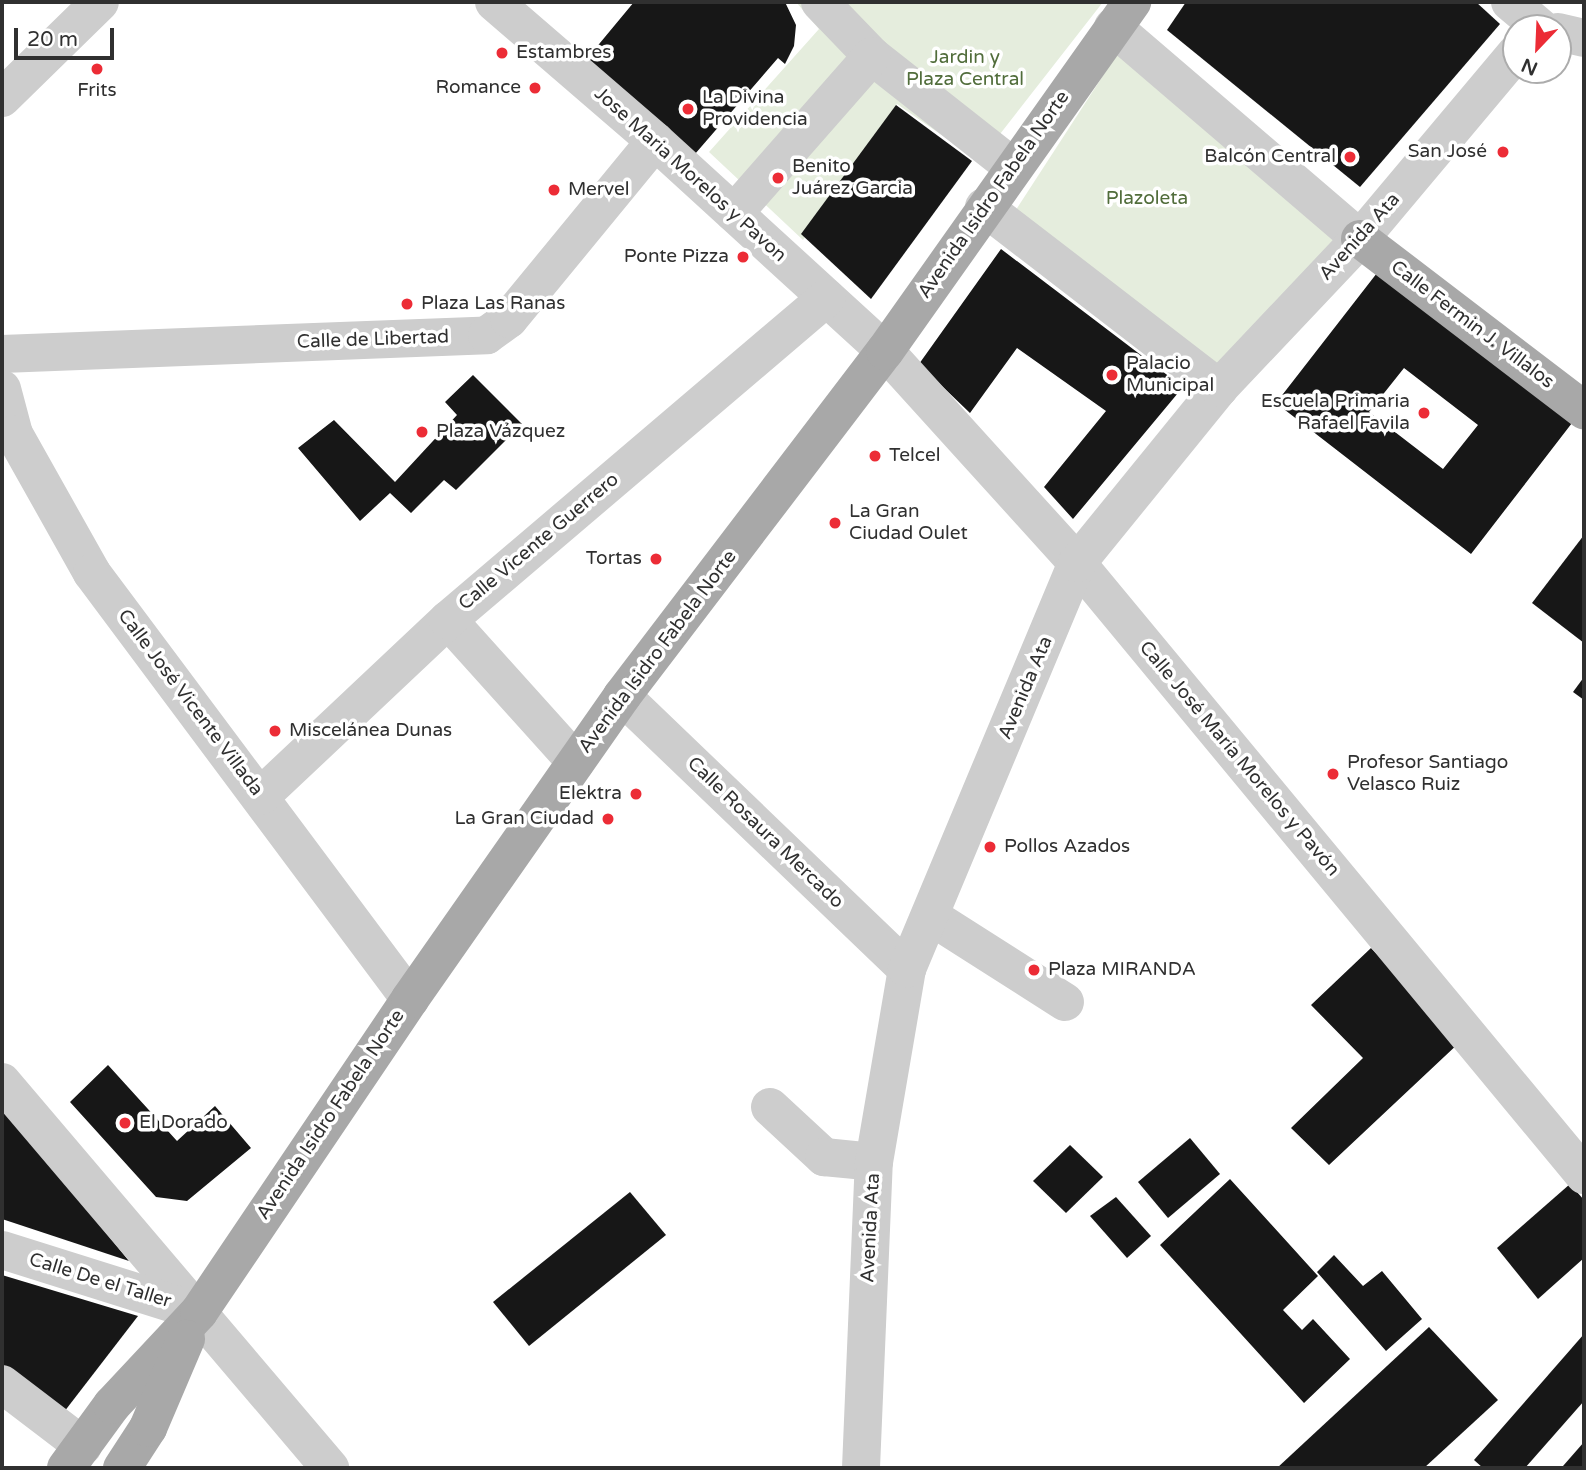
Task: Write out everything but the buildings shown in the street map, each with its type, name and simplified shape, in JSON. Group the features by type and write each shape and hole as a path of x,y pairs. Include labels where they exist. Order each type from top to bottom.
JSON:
{"main road":[{"name":"Avenida Isidro Fabela Norte","path":"75,1457 112,1405 199,1312 410,999 622,696 885,351 984,207 1123,14"},
{"name":"Calle Fermin J. Villalos","path":"1360,239 1584,410"},
{"name":"Avenida Isidro Fabela Norte","path":"122,1468 148,1428 199,1312"}],"street":[{"path":"2,98 100,2"},
{"name":"Jose Maria Morelos y Pavon","path":"494,2 655,141 885,351"},
{"path":"820,2 872,56 1013,167"},
{"path":"1510,2 1523,14"},
{"path":"1123,14 1360,239"},
{"path":"734,213 872,56"},
{"name":"Avenida Ata","path":"861,1468 874,1162 907,969 1077,564 1219,388 1360,239 1502,70"},
{"name":"Calle de Libertad","path":"2,354 487,335 509,319 655,141"},
{"path":"984,207 1219,388"},
{"name":"Calle Vicente Guerrero","path":"261,796 448,620 827,298"},
{"name":"Calle José María Morelos y Pavón","path":"885,351 1077,564 1584,1175"},
{"name":"Calle José Vicente Villada","path":"2,388 8,439 92,573 410,999"},
{"path":"448,620 576,762"},
{"name":"Calle Rosaura Mercado","path":"622,696 907,969"},
{"path":"930,916 1065,1002"},
{"path":"2,1082 330,1468"},
{"path":"771,1107 824,1157 874,1162"},
{"name":"Calle De el Taller","path":"2,1250 199,1312"},
{"path":"2,1384 75,1457"}],"green space":[{"name":"Jardin y Plaza Central","path":"796,2 1103,2 979,161 897,104 803,240 709,152 819,29"},
{"name":"Plazoleta","path":"1119,51 1342,235 1216,377 1012,216"}],"place":[{"name":"Estambres","path":"502,53"},
{"name":"Frits","path":"97,69"},
{"name":"Romance","path":"535,88"},
{"name":"La Divina Providencia","path":"688,109"},
{"name":"San José","path":"1503,152"},
{"name":"Balcón Central","path":"1350,157"},
{"name":"Benito Juárez Garcia","path":"778,178"},
{"name":"Mervel","path":"554,190"},
{"name":"Ponte Pizza","path":"743,257"},
{"name":"Plaza Las Ranas","path":"407,304"},
{"name":"Palacio Municipal","path":"1112,375"},
{"name":"Escuela Primaria Rafael Favila","path":"1424,413"},
{"name":"Plaza Vázquez","path":"422,432"},
{"name":"Telcel","path":"875,456"},
{"name":"La Gran Ciudad Oulet","path":"835,523"},
{"name":"Tortas","path":"656,559"},
{"name":"Miscelánea Dunas","path":"275,731"},
{"name":"Profesor Santiago Velasco Ruiz","path":"1333,774"},
{"name":"Elektra","path":"636,794"},
{"name":"La Gran Ciudad","path":"608,819"},
{"name":"Pollos Azados","path":"990,847"},
{"name":"Plaza MIRANDA","path":"1034,970"},
{"name":"El Dorado","path":"125,1123"}]}
